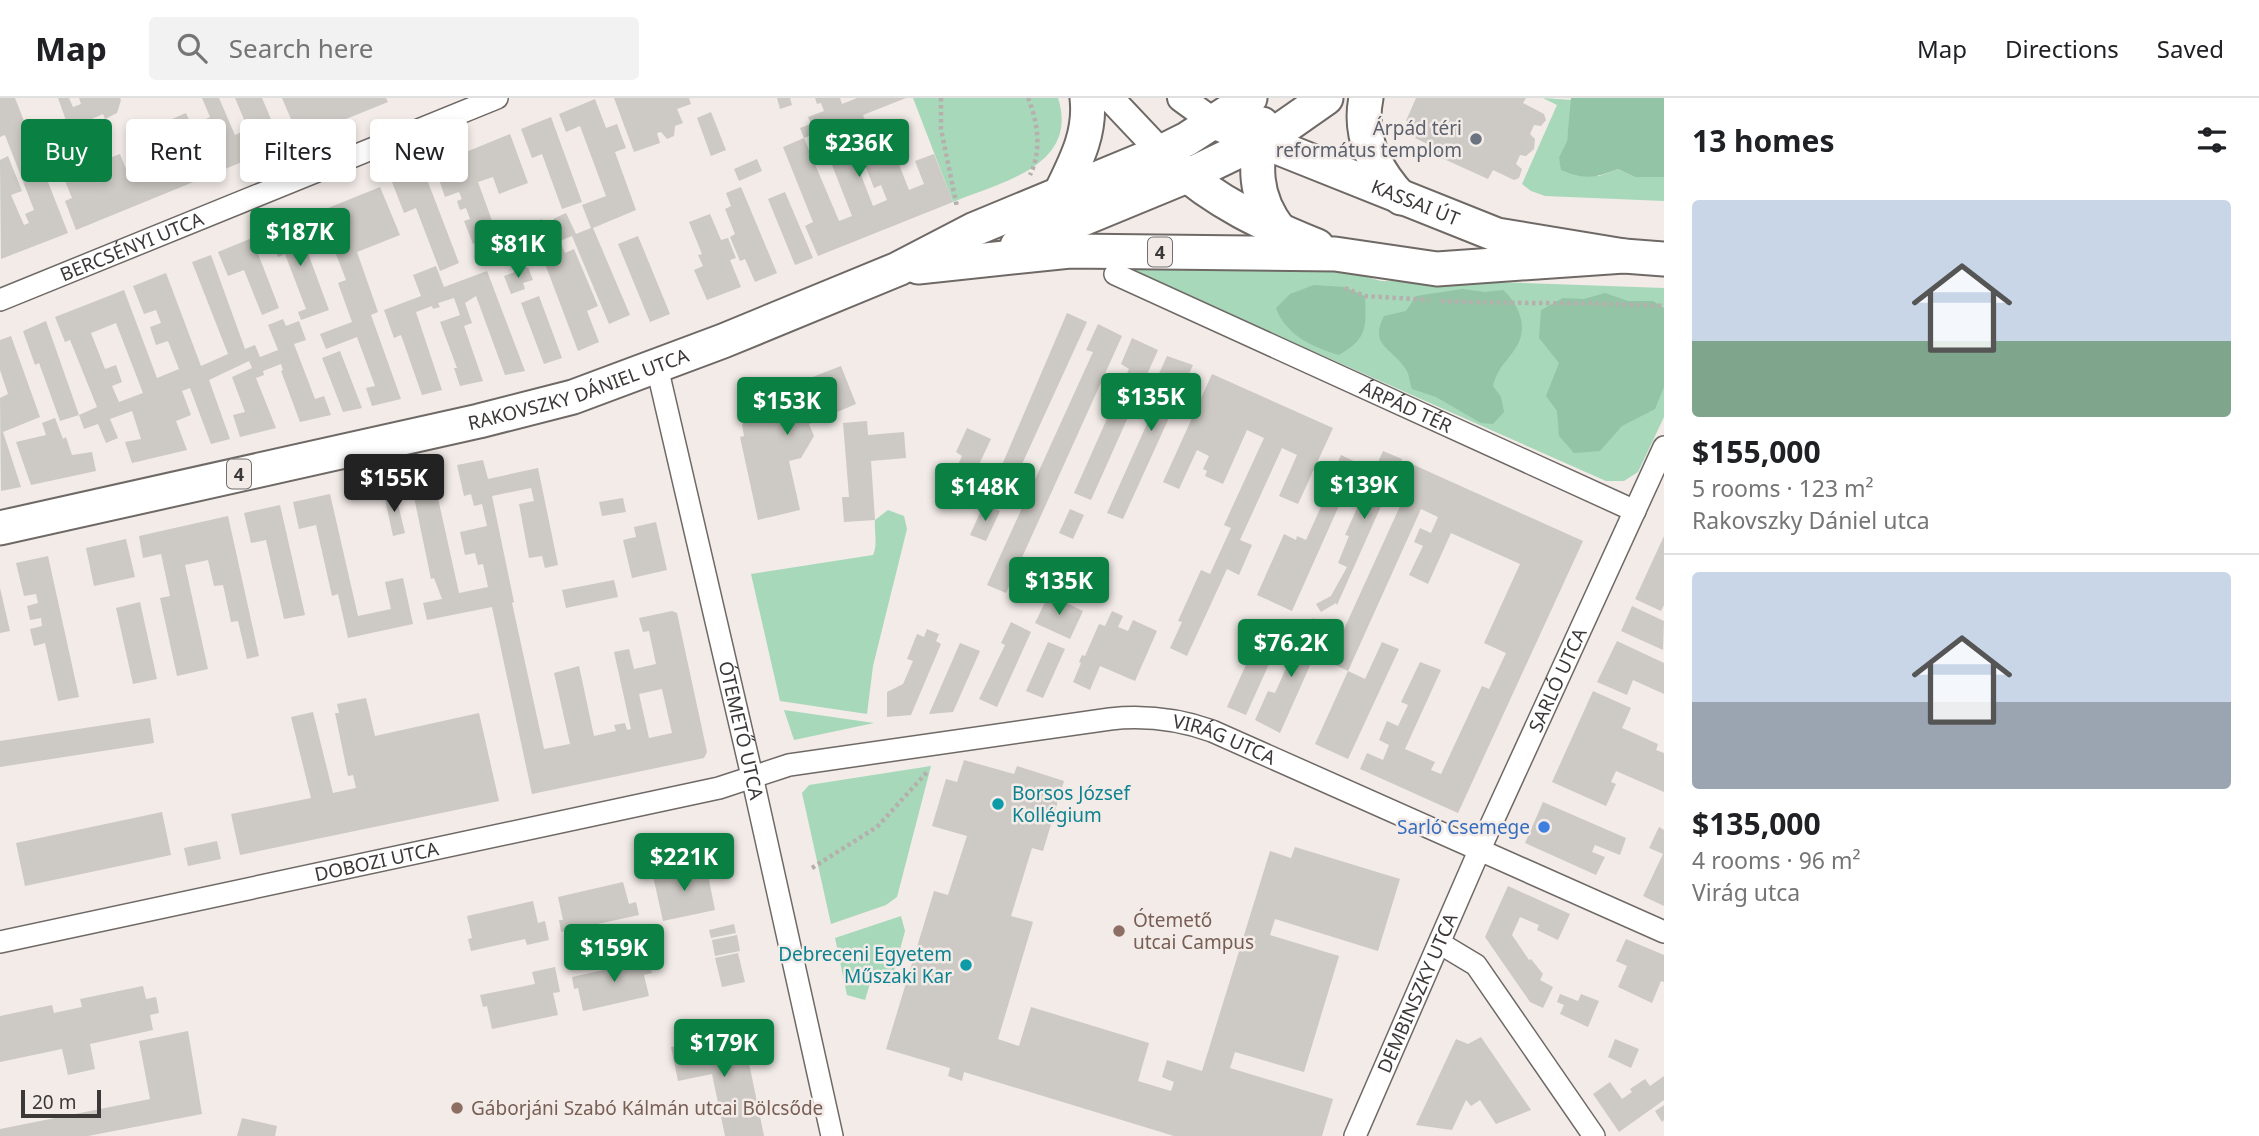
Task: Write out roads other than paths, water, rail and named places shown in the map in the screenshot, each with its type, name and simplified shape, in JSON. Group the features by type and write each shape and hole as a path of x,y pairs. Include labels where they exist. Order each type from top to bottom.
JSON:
{"main road":[{"path":"1061,192 1084,139 1087,98"},
{"name":"RAKOVSZKY DÁNIEL UTCA","path":"0,528 479,421 573,397 657,367 898,269 975,229 1161,152 1250,98"},
{"path":"1271,98 1262,124 1257,181 1262,201 1280,231"},
{"path":"985,259 1187,176 1260,141 1292,123 1326,98"},
{"path":"1366,98 1365,129 1372,156 1383,178 1401,198"},
{"path":"1187,176 1201,165 1207,156 1214,122"},
{"name":"KASSAI ÚT","path":"1214,122 1497,235 1624,256 1664,259"},
{"path":"1161,152 1187,176 1219,199 1280,231 1335,254"},
{"name":"4","path":"985,259 1070,251 1335,254"},
{"name":"KASSAI ÚT","path":"1335,254 1437,268 1624,256"},
{"name":"RAKOVSZKY DÁNIEL UTCA","path":"898,269 985,259"}],"street":[{"name":"BERCSÉNYI UTCA","path":"0,300 497,98"},
{"path":"1111,98 1161,152"},
{"path":"1181,98 1214,122"},
{"name":"ÁRPÁD TÉR","path":"1115,274 1635,510"},
{"name":"ÓTEMETŐ UTCA","path":"657,367 832,1136"},
{"path":"1635,510 1664,447"},
{"name":"SARLÓ UTCA","path":"1479,851 1635,510"},
{"name":"VIRÁG UTCA","path":"752,776 789,765 1110,719 1155,717 1185,722 1226,737 1664,932"},
{"name":"DOBOZI UTCA","path":"0,942 719,789 752,776"},
{"name":"DEMBINSZKY UTCA","path":"1355,1136 1441,944 1479,851"},
{"path":"1441,944 1476,965 1594,1136"}],"place":[{"name":"Árpád téri református templom","path":"1476,139"},
{"name":"Borsos József Kollégium","path":"998,804"},
{"name":"Sarló Csemege","path":"1544,827"},
{"name":"Ótemető utcai Campus","path":"1119,931"},
{"name":"Debreceni Egyetem Műszaki Kar","path":"966,965"},
{"name":"Gáborjáni Szabó Kálmán utcai Bölcsőde","path":"457,1108"}]}
